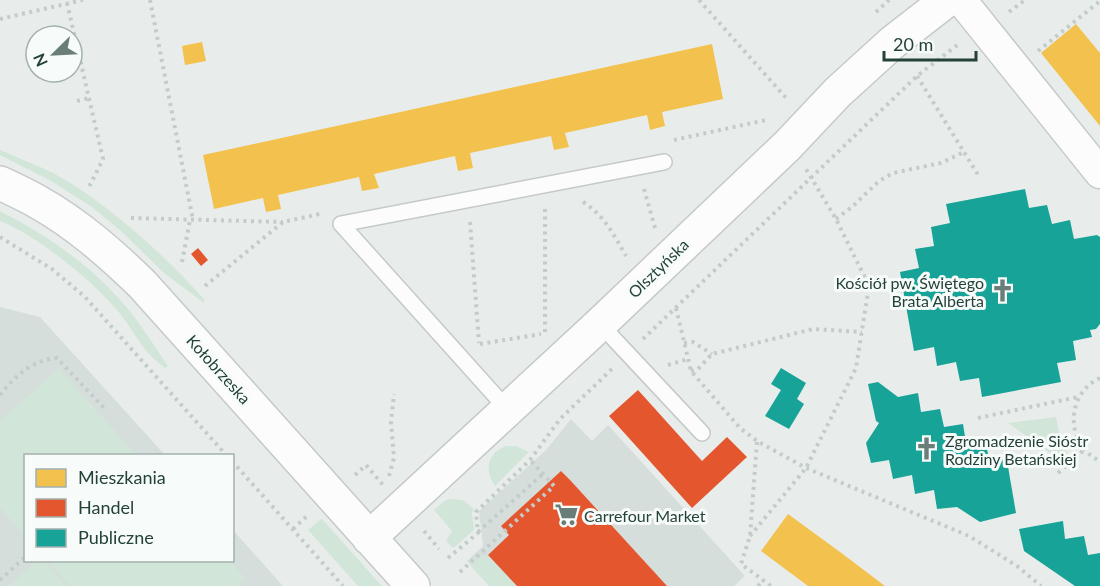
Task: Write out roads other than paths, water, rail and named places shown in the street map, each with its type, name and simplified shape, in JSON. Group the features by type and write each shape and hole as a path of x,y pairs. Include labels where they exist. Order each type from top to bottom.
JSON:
{"street":[{"name":"Olsztyńska","path":"369,538 600,324 787,146 838,92 893,42 947,0"},
{"path":"961,0 1100,173"},
{"name":"Kołobrzeska","path":"0,183 38,201 70,222 110,254 142,284 413,586"}],"lane":[{"path":"508,410 341,224 468,200 545,189 664,162"},
{"path":"600,324 702,433"}],"place":[{"name":"Kościół pw. Świętego Brata Alberta","path":"1002,291"},
{"name":"Zgromadzenie Sióstr Rodziny Betańskiej","path":"927,449"},
{"name":"Carrefour Market","path":"566,515"}]}
